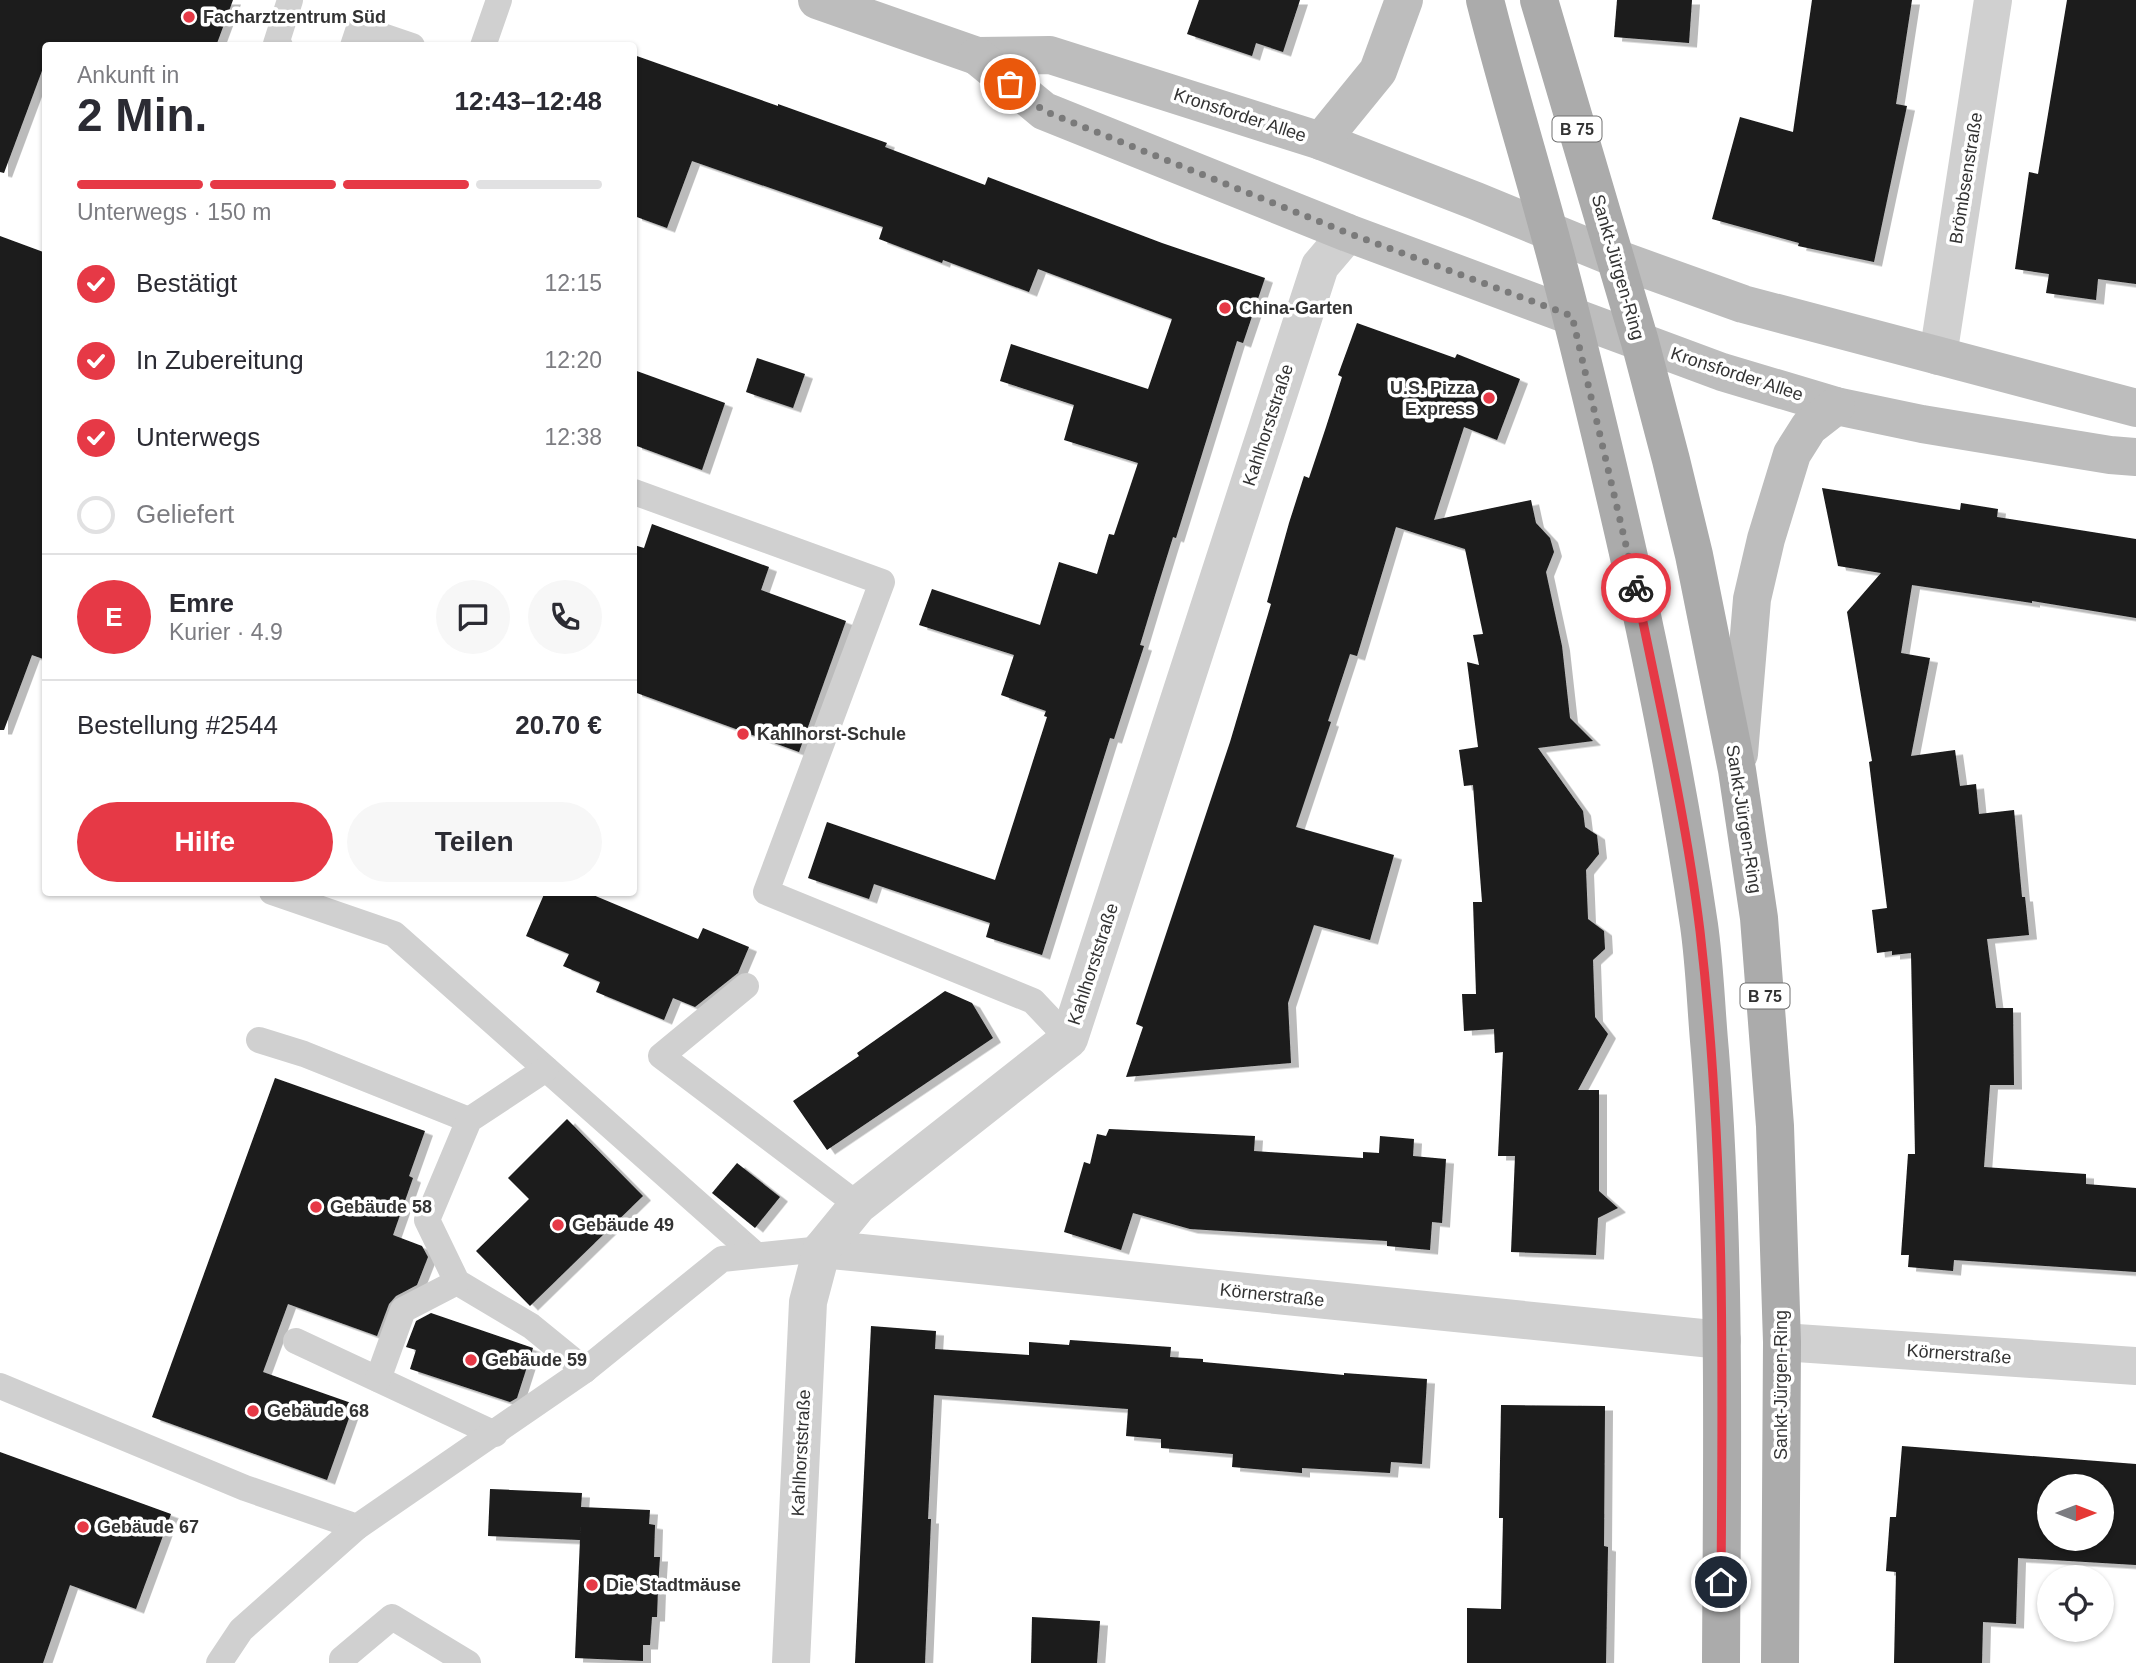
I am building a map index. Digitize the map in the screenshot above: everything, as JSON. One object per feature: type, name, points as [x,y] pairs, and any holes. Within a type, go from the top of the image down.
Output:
[{"type":"main road","name":"Kronsforder Allee","points":[[817,0],[977,56],[1050,55],[1321,141],[1615,258],[1743,304],[2136,408]]},
{"type":"main road","points":[[1321,141],[1378,71],[1404,0]]},
{"type":"main road","points":[[1485,0],[1504,78],[1572,316],[1640,606],[1676,783],[1700,931],[1716,1123],[1722,1340],[1721,1663]]},
{"type":"main road","name":"Sankt-Jürgen-Ring","points":[[1539,0],[1640,342],[1694,555],[1737,770],[1759,918],[1775,1126],[1782,1342],[1780,1663]]},
{"type":"main road","name":"Kronsforder Allee","points":[[977,56],[1044,111],[1348,233],[1722,372],[1836,406],[1922,424],[2136,457]]},
{"type":"main road","points":[[1737,770],[1752,599],[1766,539],[1792,454],[1809,428],[1836,406]]},
{"type":"street","name":"Brömbsenstraße","points":[[1938,356],[1993,0]]},
{"type":"street","name":"Kahlhorststraße","points":[[791,1663],[808,1302],[822,1249],[858,1205],[1069,1039],[1320,266],[1348,233]]},
{"type":"street","name":"Körnerstraße","points":[[822,1249],[1722,1340]]},
{"type":"street","name":"Körnerstraße","points":[[1782,1342],[2136,1366]]},
{"type":"lane","points":[[277,42],[290,0]]},
{"type":"lane","points":[[484,42],[499,0]]},
{"type":"lane","points":[[354,42],[359,29],[400,42]]},
{"type":"lane","points":[[637,493],[881,582],[766,892],[1033,1001],[1069,1039]]},
{"type":"lane","points":[[284,896],[394,933],[756,1255]]},
{"type":"lane","points":[[746,986],[661,1056],[858,1205]]},
{"type":"lane","points":[[259,1040],[304,1054],[469,1120]]},
{"type":"lane","points":[[546,1069],[469,1120],[427,1220],[457,1282],[531,1326],[585,1370]]},
{"type":"lane","points":[[219,1663],[241,1630],[358,1527],[585,1370],[722,1259],[822,1249]]},
{"type":"lane","points":[[378,1379],[403,1310],[457,1282]]},
{"type":"lane","points":[[296,1340],[495,1434]]},
{"type":"lane","points":[[0,1386],[245,1488],[358,1527]]},
{"type":"lane","points":[[342,1663],[342,1659],[392,1617],[468,1663]]},
{"type":"building","points":[[0,0],[233,0],[217,42],[42,42],[42,71],[4,173],[0,172]]},
{"type":"building","points":[[1199,0],[1300,0],[1283,52],[1256,43],[1252,56],[1187,34]]},
{"type":"building","points":[[1617,0],[1692,0],[1689,43],[1614,37]]},
{"type":"building","points":[[1812,0],[1912,0],[1896,104],[1907,106],[1874,262],[1798,246],[1799,243],[1712,219],[1740,117],[1793,132]]},
{"type":"building","points":[[2067,0],[2136,0],[2136,284],[2098,279],[2096,300],[2046,293],[2049,274],[2015,269],[2029,172],[2038,174]]},
{"type":"building","points":[[637,56],[887,143],[885,147],[985,185],[988,177],[1162,243],[1265,278],[1243,343],[1237,341],[1176,538],[1173,537],[1156,592],[1140,645],[1144,646],[1114,739],[1110,738],[1042,955],[986,937],[990,923],[874,884],[869,899],[808,878],[827,822],[995,880],[1047,717],[1044,716],[1046,711],[1001,695],[1014,655],[919,625],[932,589],[1040,625],[1059,562],[1097,574],[1109,534],[1114,535],[1138,463],[1064,440],[1074,405],[1000,381],[1011,344],[1148,389],[1172,319],[1038,269],[1029,292],[879,239],[883,227],[692,161],[667,228],[637,217]]},
{"type":"building","points":[[0,236],[42,252],[42,659],[32,655],[4,730],[0,730]]},
{"type":"building","points":[[1357,323],[1455,358],[1457,354],[1520,379],[1497,440],[1464,427],[1434,520],[1531,500],[1536,523],[1550,538],[1554,552],[1546,572],[1562,646],[1570,718],[1593,741],[1538,748],[1583,811],[1585,827],[1597,835],[1599,854],[1586,870],[1588,919],[1604,931],[1605,949],[1593,960],[1595,1017],[1608,1034],[1578,1090],[1599,1090],[1599,1191],[1618,1208],[1598,1218],[1596,1255],[1511,1252],[1515,1156],[1498,1156],[1503,1052],[1495,1053],[1494,1029],[1464,1031],[1462,994],[1476,994],[1473,902],[1482,902],[1473,785],[1464,786],[1459,750],[1478,747],[1467,662],[1479,665],[1473,635],[1483,634],[1465,549],[1396,527],[1357,656],[1350,654],[1328,721],[1331,722],[1296,827],[1394,855],[1370,940],[1314,925],[1288,1003],[1291,1063],[1126,1077],[1143,1027],[1136,1024],[1230,742],[1271,604],[1267,602],[1289,523],[1304,476],[1309,478],[1342,377],[1338,375]]},
{"type":"building","points":[[757,358],[805,374],[793,408],[746,392]]},
{"type":"building","points":[[637,371],[725,403],[702,470],[637,446]]},
{"type":"building","points":[[1822,488],[1960,510],[1961,503],[1998,509],[1997,517],[2136,539],[2136,618],[1912,585],[1901,653],[1930,658],[1911,756],[1955,750],[1960,786],[1976,784],[1979,814],[2014,810],[2022,897],[2025,897],[2029,935],[1987,939],[1996,1008],[2013,1008],[2014,1085],[1990,1085],[1984,1167],[2086,1174],[2086,1184],[2136,1188],[2136,1272],[1954,1260],[1953,1271],[1908,1267],[1909,1255],[1901,1255],[1908,1154],[1915,1154],[1911,953],[1877,953],[1872,910],[1887,908],[1869,762],[1872,761],[1847,612],[1881,573],[1838,566]]},
{"type":"building","points":[[652,524],[769,567],[761,590],[846,621],[799,752],[637,693],[637,546],[644,548]]},
{"type":"building","points":[[543,896],[596,896],[698,939],[703,928],[749,947],[738,973],[695,1007],[673,998],[664,1020],[596,992],[600,982],[563,966],[569,954],[526,936]]},
{"type":"building","points":[[945,991],[972,1003],[993,1038],[827,1150],[793,1101],[859,1056],[857,1053]]},
{"type":"building","name":"Gebäude 58","points":[[275,1078],[425,1131],[409,1176],[413,1178],[393,1235],[422,1246],[428,1257],[417,1285],[396,1296],[389,1304],[377,1336],[288,1304],[263,1372],[354,1404],[327,1480],[152,1417]]},
{"type":"building","name":"Gebäude 49","points":[[567,1119],[643,1196],[530,1306],[476,1251],[529,1199],[508,1178]]},
{"type":"building","points":[[1109,1129],[1255,1136],[1254,1151],[1363,1158],[1363,1152],[1379,1153],[1380,1136],[1414,1139],[1413,1156],[1446,1159],[1442,1223],[1432,1222],[1430,1250],[1387,1246],[1387,1241],[1190,1229],[1133,1213],[1121,1250],[1064,1232],[1084,1162],[1090,1164],[1097,1134],[1106,1136]]},
{"type":"building","points":[[737,1163],[780,1197],[755,1228],[712,1193]]},
{"type":"building","name":"Gebäude 59","points":[[431,1313],[533,1348],[517,1398],[510,1402],[410,1369],[416,1350],[406,1347],[416,1321]]},
{"type":"building","points":[[871,1326],[936,1331],[935,1349],[1029,1355],[1029,1342],[1069,1345],[1070,1340],[1171,1347],[1170,1357],[1203,1359],[1203,1362],[1344,1375],[1427,1379],[1422,1464],[1391,1462],[1390,1473],[1302,1468],[1302,1473],[1232,1467],[1233,1454],[1161,1448],[1161,1439],[1126,1436],[1128,1409],[934,1395],[925,1663],[855,1663]]},
{"type":"building","points":[[1501,1405],[1605,1406],[1604,1546],[1608,1547],[1606,1663],[1467,1663],[1467,1608],[1501,1609]]},
{"type":"building","points":[[1902,1446],[2136,1464],[2136,1565],[2018,1558],[2016,1624],[1983,1622],[1982,1663],[1894,1663],[1896,1572],[1886,1571],[1890,1517],[1896,1517]]},
{"type":"building","name":"Gebäude 67","points":[[0,1452],[171,1514],[136,1609],[70,1585],[43,1663],[0,1663]]},
{"type":"building","points":[[490,1489],[582,1493],[581,1507],[650,1510],[649,1524],[655,1525],[654,1557],[660,1557],[657,1617],[652,1617],[650,1645],[643,1645],[643,1661],[575,1658],[580,1540],[488,1536]]},
{"type":"building","points":[[1032,1617],[1100,1621],[1097,1663],[1031,1663]]},
{"type":"way so far","points":[[1010,84],[1044,111],[1348,233],[1572,316],[1636,588]]},
{"type":"place","name":"Facharztzentrum Süd","points":[[189,17]]},
{"type":"place","name":"China-Garten","points":[[1225,308]]},
{"type":"place","name":"U.S. Pizza Express","points":[[1489,398]]},
{"type":"place","name":"Kahlhorst-Schule","points":[[743,734]]},
{"type":"place","name":"Gebäude 58","points":[[316,1207]]},
{"type":"place","name":"Gebäude 49","points":[[558,1225]]},
{"type":"place","name":"Gebäude 59","points":[[471,1360]]},
{"type":"place","name":"Gebäude 68","points":[[253,1411]]},
{"type":"place","name":"Gebäude 67","points":[[83,1527]]},
{"type":"place","name":"Die Stadtmäuse","points":[[592,1585]]},
{"type":"route","points":[[1636,588],[1676,783],[1700,931],[1716,1123],[1722,1340],[1721,1582]]}]
